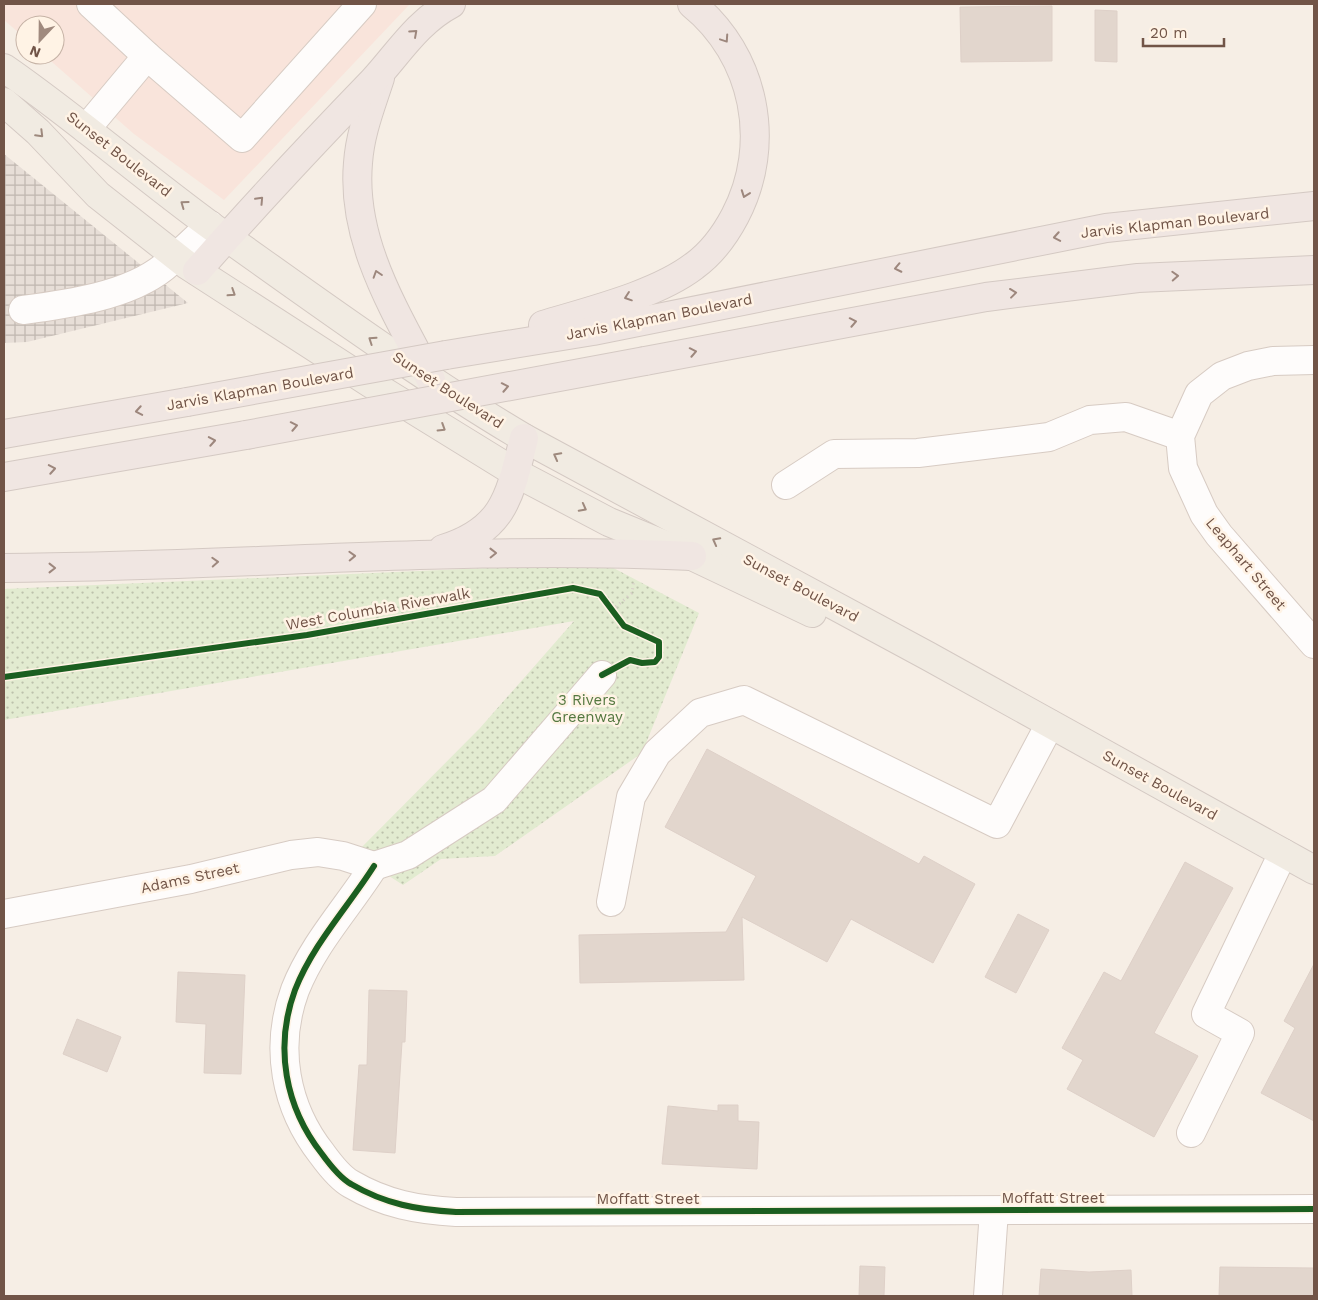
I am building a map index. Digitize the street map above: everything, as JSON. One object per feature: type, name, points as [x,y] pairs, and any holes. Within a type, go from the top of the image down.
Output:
[{"type":"highway","points":[[186,263],[384,69],[407,38],[451,4]]},
{"type":"highway","points":[[582,324],[674,280],[695,266],[714,248],[740,205],[749,182],[754,157],[755,131],[753,106],[746,81],[736,58],[718,29],[692,4]]},
{"type":"highway","points":[[384,69],[364,126],[358,162],[357,198],[366,238],[380,282],[431,380]]},
{"type":"highway","name":"Jarvis Klapman Boulevard","points":[[4,434],[446,356],[582,324],[1106,228],[1314,206]]},
{"type":"highway","points":[[4,477],[246,435],[986,297],[1138,278],[1314,270]]},
{"type":"highway","points":[[427,554],[465,542],[484,530],[503,508],[516,473],[524,438]]},
{"type":"highway","points":[[4,568],[100,568],[427,554],[611,552],[692,556]]},
{"type":"main road","name":"Sunset Boulevard","points":[[4,68],[334,314],[431,380],[524,438],[928,656],[1314,870]]},
{"type":"main road","name":"Sunset Boulevard","points":[[4,102],[38,132],[98,194],[186,263],[370,383],[516,473],[609,522],[692,556],[847,630],[928,656]]},
{"type":"street","points":[[91,4],[242,138],[362,4]]},
{"type":"street","points":[[86,129],[148,56]]},
{"type":"street","points":[[23,310],[69,304],[131,286],[163,268],[186,263]]},
{"type":"street","name":"Leaphart Street","points":[[1314,360],[1273,361],[1248,366],[1222,376],[1199,394],[1180,436],[1183,468],[1204,514],[1219,535],[1314,644]]},
{"type":"street","points":[[786,485],[834,454],[918,453],[1049,437],[1090,420],[1126,417],[1180,436]]},
{"type":"street","points":[[374,866],[408,855],[494,800],[602,675]]},
{"type":"street","points":[[611,902],[631,797],[657,753],[700,713],[744,700],[997,824],[1050,724]]},
{"type":"street","name":"Adams Street","points":[[4,914],[191,879],[300,854],[318,852],[343,856],[374,866]]},
{"type":"street","points":[[1191,1132],[1240,1033],[1206,1014],[1283,853]]},
{"type":"street","name":"Moffatt Street","points":[[374,866],[350,904],[318,945],[306,967],[287,1017],[283,1042],[284,1068],[290,1093],[314,1144],[349,1183],[395,1204],[420,1210],[456,1212],[1314,1209]]},
{"type":"street","points":[[988,1296],[994,1211]]},
{"type":"path","points":[[618,618],[610,608],[632,593],[634,576]]},
{"type":"shaded area","points":[[4,4],[410,4],[224,200],[134,134],[55,65],[65,65],[65,15],[15,15],[15,29],[4,20]]},
{"type":"shaded area","points":[[4,154],[188,303],[27,342],[4,343]]},
{"type":"green space","name":"3 Rivers Greenway","points":[[604,563],[699,613],[642,753],[495,856],[441,859],[403,885],[355,854],[480,728],[574,621],[4,720],[4,589]]},
{"type":"building","points":[[1052,6],[1052,61],[961,62],[960,7]]},
{"type":"building","points":[[1095,10],[1117,11],[1117,62],[1095,61]]},
{"type":"building","points":[[707,749],[919,864],[924,856],[975,884],[933,963],[851,919],[827,962],[742,917],[744,980],[580,983],[579,935],[726,932],[756,876],[665,827]]},
{"type":"building","points":[[1185,862],[1233,888],[1154,1033],[1198,1056],[1154,1137],[1067,1089],[1083,1060],[1062,1048],[1104,972],[1121,981]]},
{"type":"building","points":[[1018,914],[1049,930],[1016,993],[985,977]]},
{"type":"building","points":[[1314,964],[1314,1121],[1261,1093],[1295,1028],[1284,1021]]},
{"type":"building","points":[[178,972],[245,975],[241,1074],[204,1073],[206,1024],[176,1022]]},
{"type":"building","points":[[369,990],[407,991],[405,1042],[402,1042],[395,1153],[353,1150],[359,1065],[367,1065]]},
{"type":"building","points":[[77,1019],[121,1037],[107,1072],[63,1054]]},
{"type":"building","points":[[718,1105],[738,1105],[738,1121],[759,1122],[757,1169],[662,1164],[668,1106],[718,1111]]},
{"type":"building","points":[[860,1266],[885,1267],[884,1296],[859,1296]]},
{"type":"building","points":[[1220,1267],[1314,1268],[1314,1296],[1219,1296]]},
{"type":"building","points":[[1041,1269],[1089,1272],[1131,1270],[1132,1296],[1039,1296]]},
{"type":"cycle path","name":"West Columbia Riverwalk","points":[[4,677],[307,635],[573,588],[600,594],[624,626],[659,642],[659,657],[655,662],[642,663],[630,660],[602,675]]},
{"type":"cycle path","points":[[374,866],[321,941],[302,973],[289,1011],[285,1033],[285,1055],[287,1076],[292,1096],[299,1117],[309,1136],[335,1171],[351,1184],[376,1197],[415,1208],[456,1212],[1314,1209]]}]
